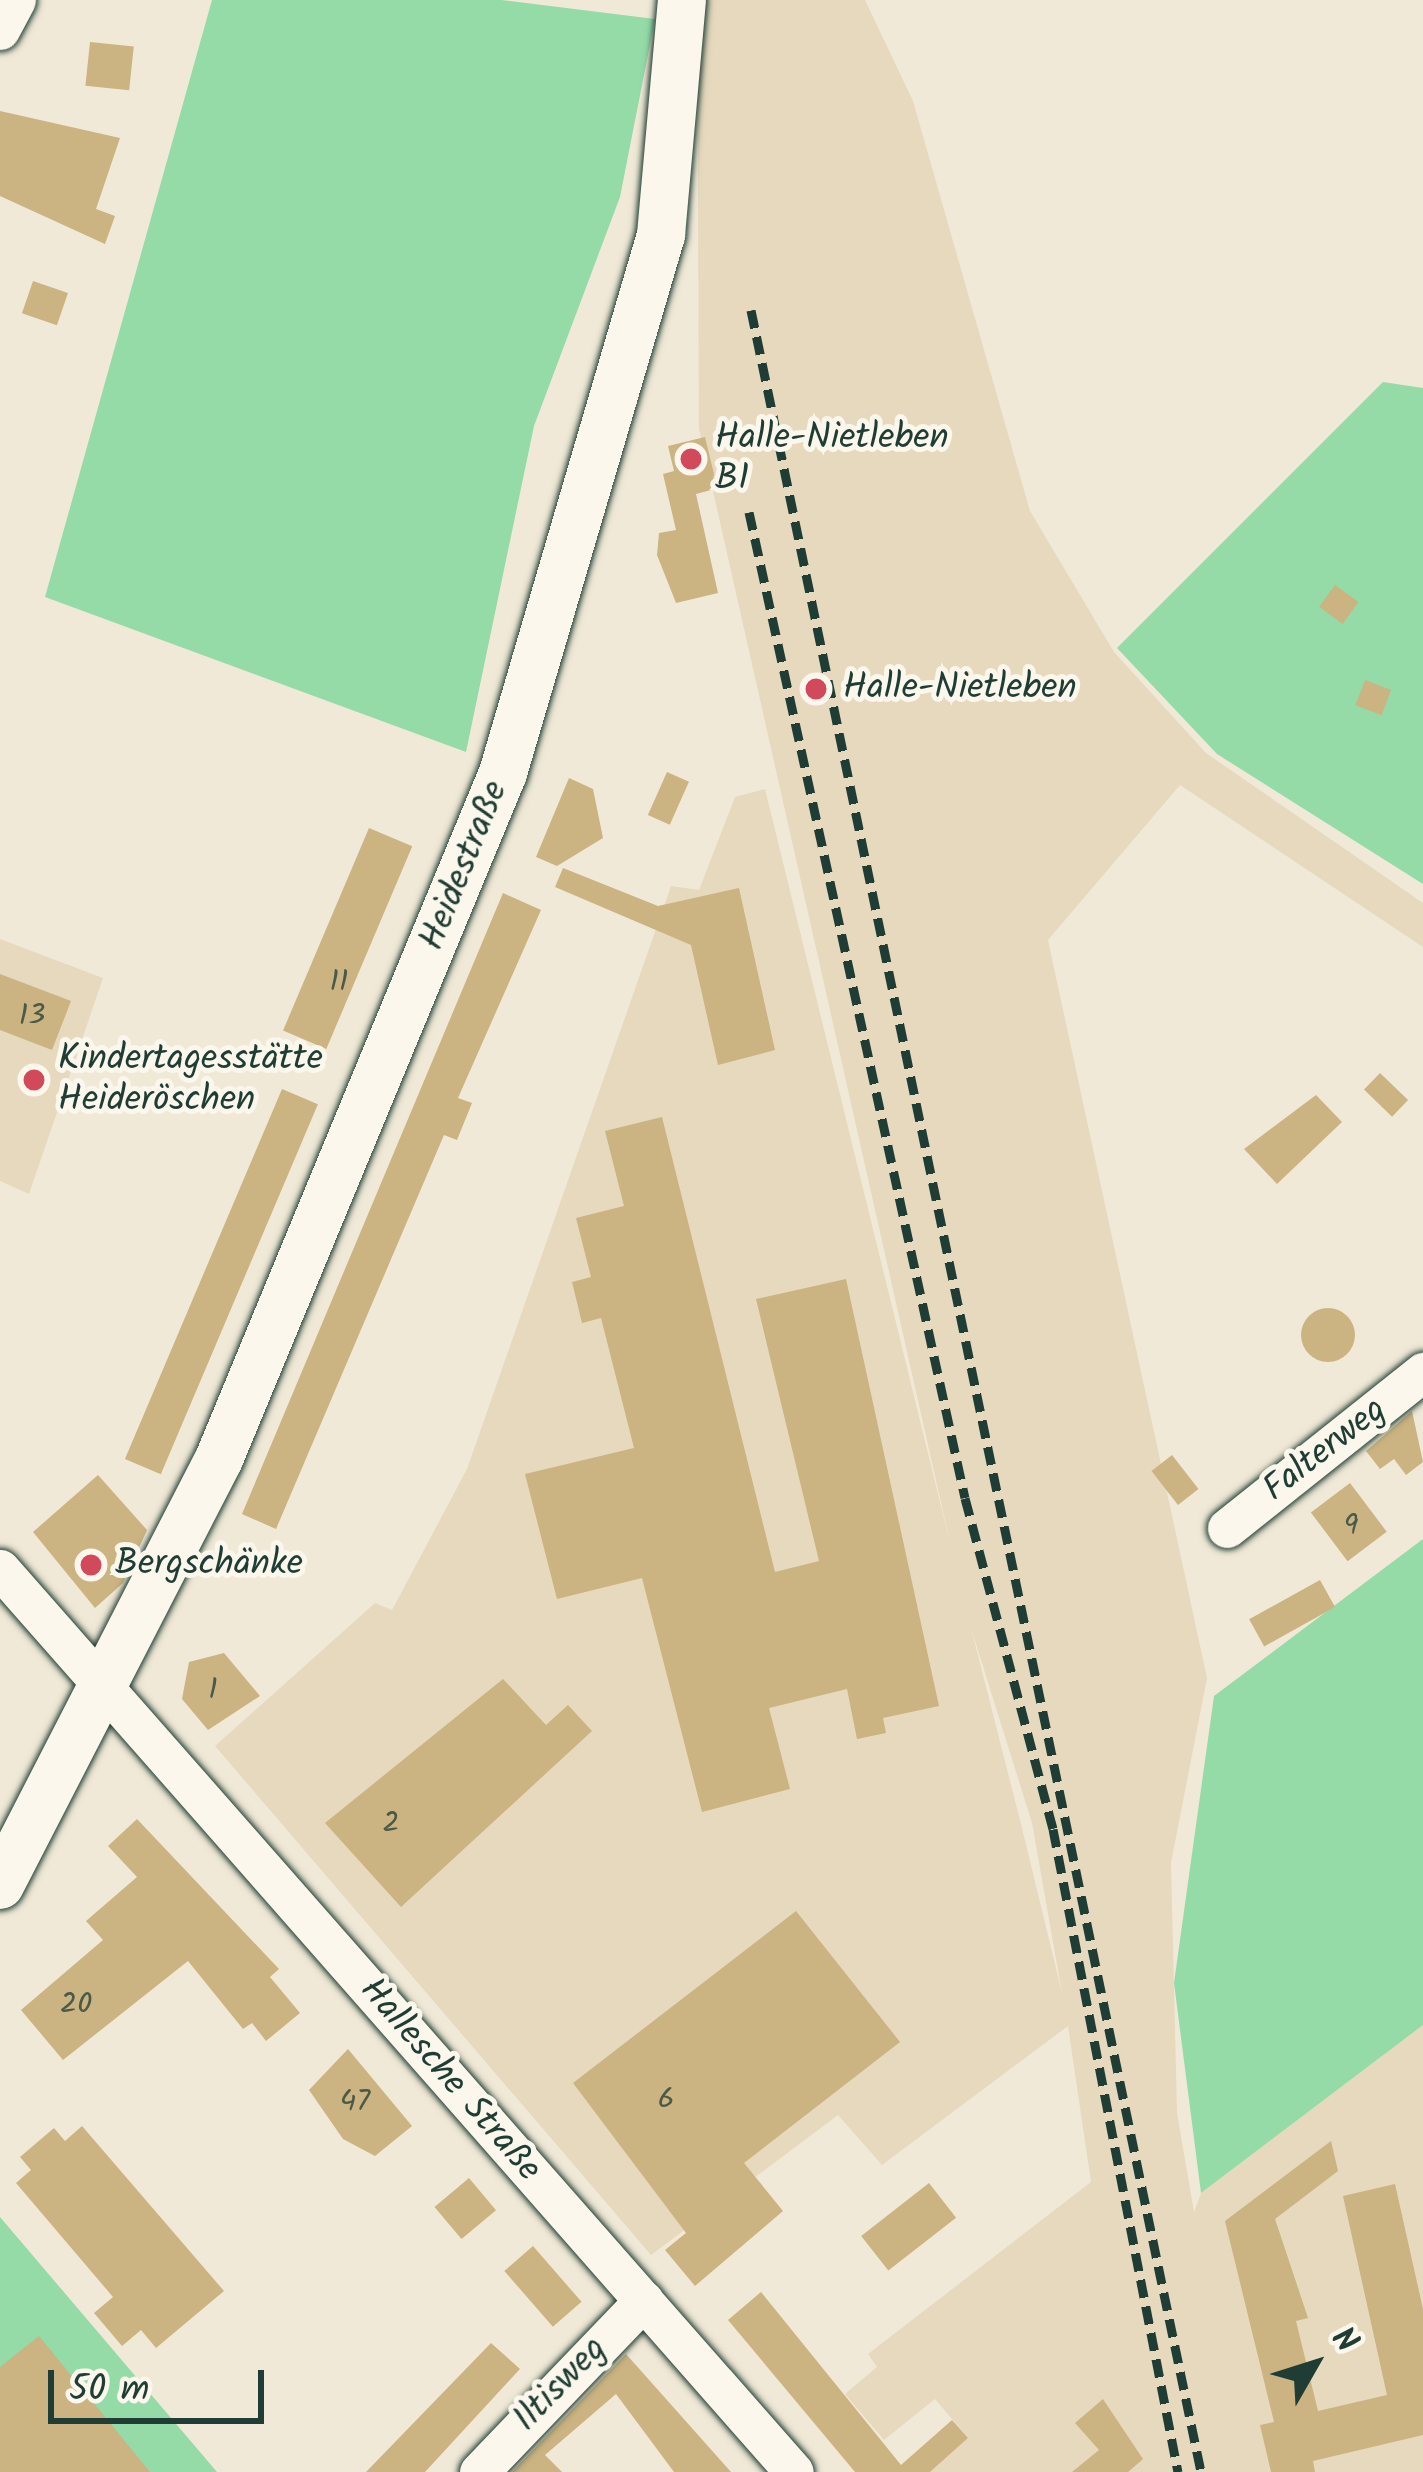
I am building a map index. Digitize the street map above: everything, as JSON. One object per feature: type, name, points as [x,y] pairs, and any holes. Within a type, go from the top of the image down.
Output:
[{"type":"main road","name":"Heidestraße","points":[[0,1885],[219,1460],[503,773],[661,235],[682,0]]},
{"type":"street","points":[[0,30],[16,0]]},
{"type":"street","name":"Falterweg","points":[[1227,1528],[1423,1372]]},
{"type":"street","name":"Hallesche Straße","points":[[0,1569],[794,2472]]},
{"type":"street","name":"Iltisweg","points":[[479,2472],[644,2300]]},
{"type":"shaded area","points":[[697,0],[865,0],[913,101],[1030,511],[1114,652],[1206,753],[1423,903],[1423,947],[1180,785],[1048,940],[1207,1678],[1171,1863],[1177,2113],[1194,2212],[1201,2193],[1423,2025],[1423,2472],[930,2472],[968,2438],[935,2399],[884,2440],[845,2394],[877,2367],[868,2354],[1091,2182],[1068,2026],[882,2165],[838,2115],[651,2255],[215,1746],[375,1603],[392,1610],[467,1469],[671,886],[699,890],[735,797],[765,789],[951,1547],[699,429]],"holes":[[[971,1628],[1032,1823],[1062,1993]]]},
{"type":"shaded area","name":"Kindertagesstätte Heideröschen","points":[[0,939],[103,978],[29,1194],[0,1181]]},
{"type":"green space","points":[[212,0],[501,0],[655,19],[620,197],[534,426],[466,752],[45,597]]},
{"type":"green space","points":[[1383,382],[1423,388],[1423,884],[1217,754],[1117,648]]},
{"type":"green space","points":[[1423,1539],[1423,2025],[1201,2193],[1174,1983],[1214,1696]]},
{"type":"green space","points":[[0,2217],[217,2472],[0,2472]]},
{"type":"building","points":[[90,42],[134,47],[129,90],[85,86]]},
{"type":"building","points":[[0,111],[120,138],[96,209],[115,216],[105,244],[0,196]]},
{"type":"building","points":[[33,281],[68,293],[57,325],[22,313]]},
{"type":"building","points":[[705,437],[714,474],[711,490],[696,494],[718,593],[676,603],[657,555],[659,533],[676,530],[663,474],[674,471],[668,446]]},
{"type":"building","points":[[1335,585],[1358,602],[1343,624],[1319,607]]},
{"type":"building","points":[[1365,680],[1391,690],[1381,715],[1355,705]]},
{"type":"building","points":[[667,772],[689,782],[670,825],[648,815]]},
{"type":"building","points":[[569,778],[593,789],[603,838],[557,866],[536,857]]},
{"type":"building","points":[[369,828],[412,846],[326,1049],[283,1031]]},
{"type":"building","points":[[563,868],[658,906],[739,888],[775,1050],[718,1065],[691,945],[555,887]]},
{"type":"building","points":[[503,893],[541,910],[458,1098],[472,1103],[457,1140],[444,1135],[276,1529],[242,1514]]},
{"type":"building","points":[[0,974],[71,1001],[52,1050],[0,1030]]},
{"type":"building","points":[[1380,1073],[1408,1100],[1392,1117],[1364,1090]]},
{"type":"building","points":[[282,1089],[318,1104],[161,1474],[125,1459]]},
{"type":"building","points":[[1316,1095],[1342,1122],[1277,1184],[1244,1149]]},
{"type":"building","points":[[662,1117],[775,1572],[819,1561],[756,1299],[846,1279],[939,1706],[883,1718],[886,1733],[857,1739],[847,1689],[769,1708],[790,1789],[702,1812],[642,1578],[557,1599],[525,1474],[634,1448],[601,1318],[582,1323],[572,1282],[591,1277],[576,1218],[624,1206],[605,1131]]},
{"type":"building","points":[[1328,1308],[1347,1316],[1355,1335],[1347,1354],[1328,1362],[1309,1354],[1301,1335],[1309,1316]]},
{"type":"building","points":[[1412,1411],[1423,1462],[1406,1475],[1394,1459],[1380,1469],[1366,1451]]},
{"type":"building","points":[[1172,1455],[1198,1489],[1178,1505],[1152,1471]]},
{"type":"building","points":[[98,1475],[147,1530],[123,1583],[95,1608],[33,1532]]},
{"type":"building","points":[[1350,1483],[1387,1532],[1348,1561],[1311,1512]]},
{"type":"building","points":[[1320,1580],[1335,1607],[1264,1646],[1249,1619]]},
{"type":"building","points":[[224,1653],[260,1696],[208,1730],[182,1699],[189,1662]]},
{"type":"building","points":[[503,1679],[546,1725],[568,1705],[592,1731],[401,1907],[325,1823]]},
{"type":"building","points":[[137,1819],[279,1969],[270,1977],[300,2013],[266,2041],[252,2023],[243,2029],[188,1961],[63,2060],[21,2010],[103,1940],[86,1921],[137,1877],[108,1846]]},
{"type":"building","points":[[796,1911],[900,2042],[744,2163],[783,2211],[695,2286],[665,2250],[686,2233],[573,2083]]},
{"type":"building","points":[[348,2049],[412,2126],[375,2156],[343,2139],[309,2090]]},
{"type":"building","points":[[82,2126],[224,2291],[156,2348],[141,2330],[122,2346],[94,2313],[113,2297],[16,2183],[31,2170],[20,2157],[54,2128],[65,2141]]},
{"type":"building","points":[[1331,2141],[1338,2171],[1275,2219],[1308,2318],[1296,2321],[1318,2411],[1387,2395],[1343,2196],[1395,2184],[1423,2309],[1423,2435],[1313,2461],[1315,2472],[1271,2472],[1260,2425],[1274,2422],[1225,2221]]},
{"type":"building","points":[[469,2178],[496,2210],[462,2239],[435,2207]]},
{"type":"building","points":[[929,2183],[956,2218],[888,2271],[861,2236]]},
{"type":"building","points":[[533,2246],[582,2302],[553,2327],[504,2271]]},
{"type":"building","points":[[761,2292],[901,2465],[952,2420],[968,2438],[930,2472],[855,2472],[728,2320]]},
{"type":"building","points":[[39,2336],[150,2472],[0,2472],[0,2367]]},
{"type":"building","points":[[491,2343],[520,2369],[425,2472],[366,2472]]},
{"type":"building","points":[[626,2354],[731,2472],[674,2472],[616,2394],[545,2455],[562,2472],[512,2472]]},
{"type":"building","points":[[1103,2399],[1143,2459],[1128,2472],[1072,2472],[1099,2450],[1075,2423]]},
{"type":"railway","points":[[751,310],[1201,2472]]},
{"type":"railway","points":[[749,512],[965,1498],[1053,1829],[1178,2472]]},
{"type":"place","name":"Halle-Nietleben B1","points":[[691,459]]},
{"type":"place","name":"Halle-Nietleben","points":[[816,689]]},
{"type":"place","name":"Kindertagesstätte Heideröschen","points":[[34,1080]]},
{"type":"place","name":"Bergschänke","points":[[91,1565]]}]
